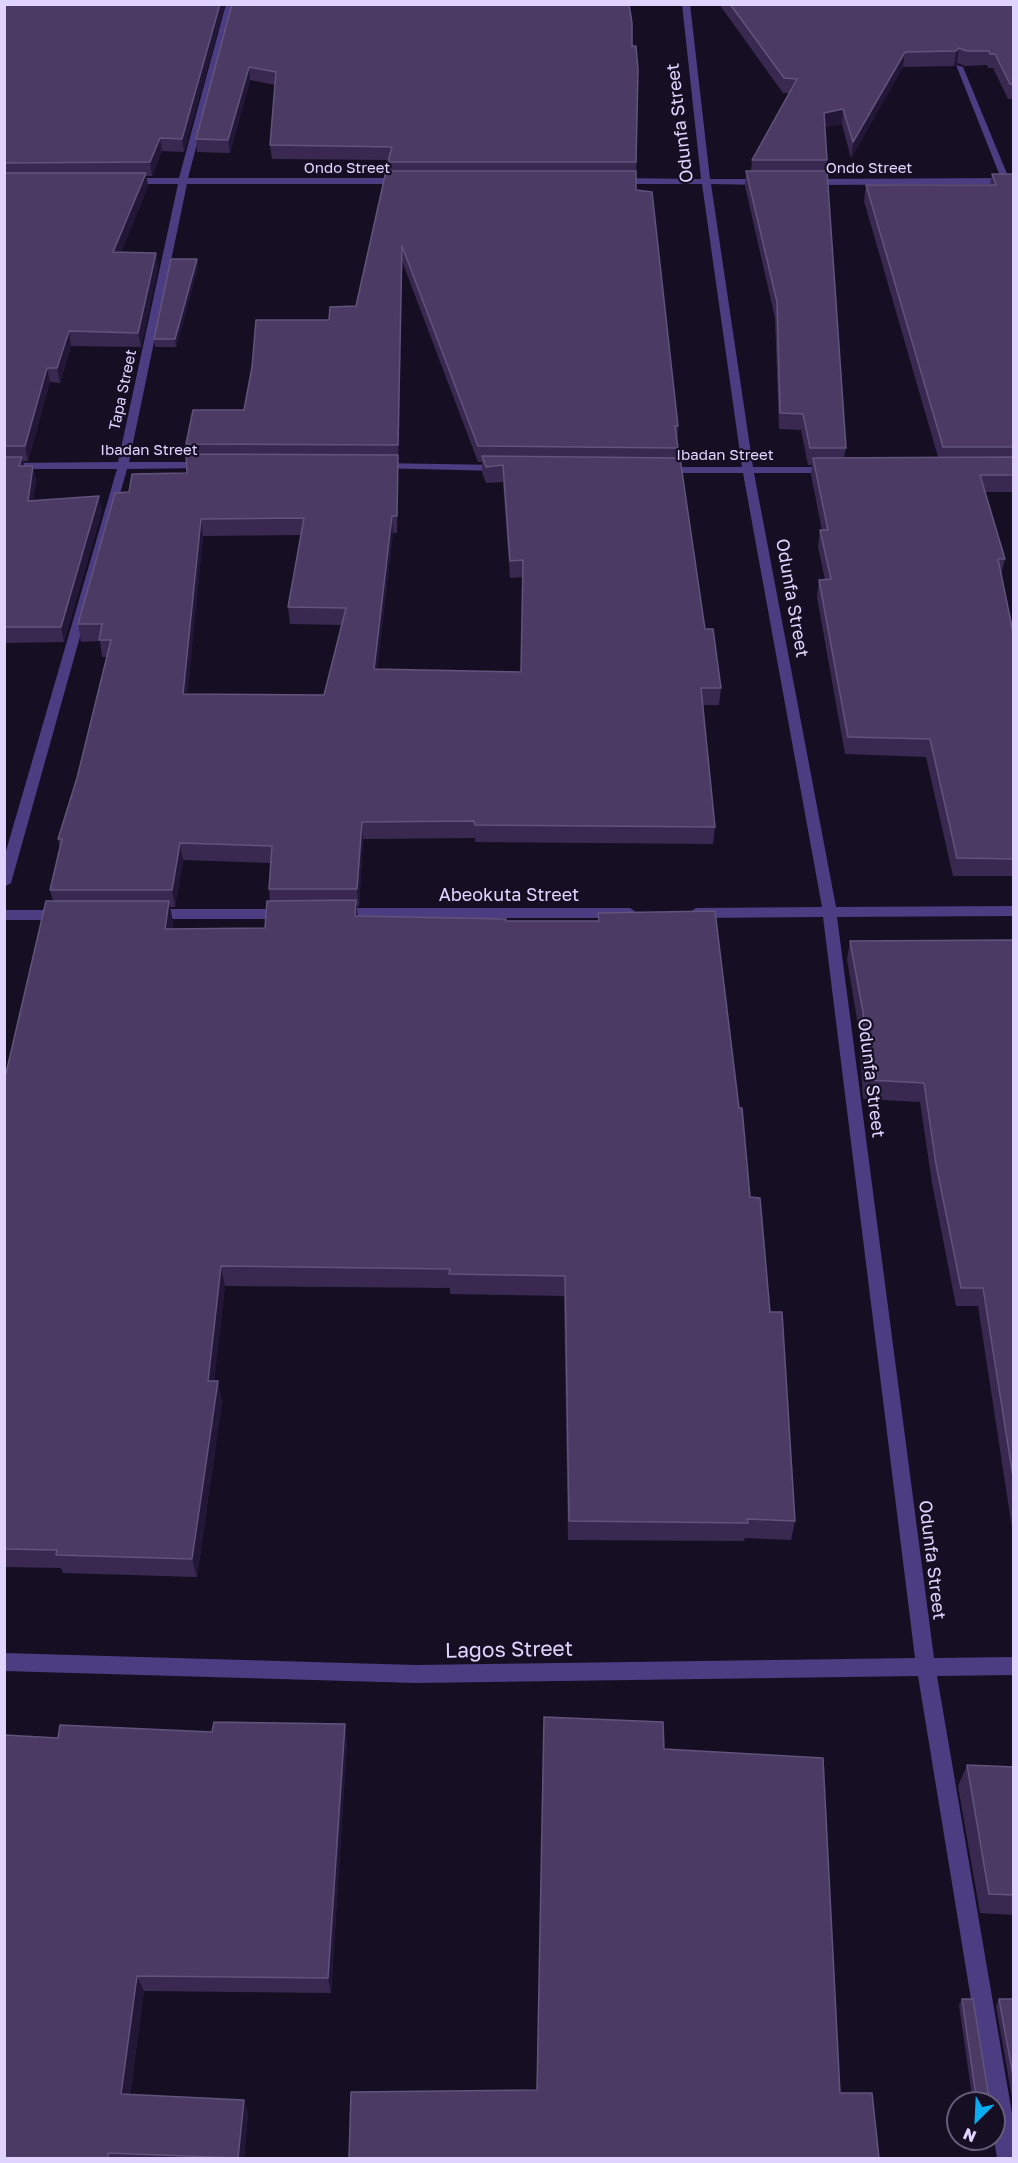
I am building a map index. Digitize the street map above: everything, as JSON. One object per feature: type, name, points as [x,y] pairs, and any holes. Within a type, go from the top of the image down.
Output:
[{"type":"street","name":"Tapa Street","points":[[4,883],[123,465],[183,181],[230,4]]},
{"type":"street","name":"Odunfa Street","points":[[686,4],[706,181],[748,470],[830,914],[926,1667],[1008,2158]]},
{"type":"street","points":[[959,67],[1010,181]]},
{"type":"street","name":"Ondo Street","points":[[111,181],[418,181]]},
{"type":"street","points":[[607,181],[778,182]]},
{"type":"street","name":"Ondo Street","points":[[802,182],[1010,181]]},
{"type":"street","name":"Ibadan Street","points":[[4,466],[216,465]]},
{"type":"street","points":[[370,466],[512,468]]},
{"type":"street","name":"Ibadan Street","points":[[654,470],[844,470]]},
{"type":"street","points":[[681,913],[830,914],[1014,911]]},
{"type":"street","name":"Abeokuta Street","points":[[330,914],[646,913]]},
{"type":"street","points":[[143,914],[295,914]]},
{"type":"street","points":[[4,915],[74,915]]},
{"type":"street","name":"Lagos Street","points":[[4,1662],[416,1674],[1014,1666]]},
{"type":"building","points":[[4,4],[220,4],[182,139],[160,138],[150,162],[4,163]]},
{"type":"building","points":[[232,4],[629,4],[632,46],[636,46],[638,69],[636,162],[388,162],[392,147],[270,145],[276,72],[249,67],[228,140],[196,139]]},
{"type":"building","points":[[730,4],[1014,4],[1014,84],[1010,84],[995,54],[990,54],[989,51],[967,51],[959,48],[956,51],[905,52],[853,142],[843,109],[824,113],[827,160],[752,160],[797,79],[784,78]]},
{"type":"building","points":[[386,171],[636,171],[636,190],[652,192],[678,426],[675,426],[678,448],[478,446],[402,246],[398,445],[186,444],[193,410],[244,410],[252,367],[256,320],[329,320],[330,307],[356,306]]},
{"type":"building","points":[[746,171],[827,171],[846,448],[810,448],[803,414],[780,413],[777,302]]},
{"type":"building","points":[[4,173],[146,173],[113,252],[156,253],[138,333],[69,331],[57,368],[47,368],[25,446],[4,446]]},
{"type":"building","points":[[992,174],[1014,174],[1014,447],[943,447],[866,185],[996,185]]},
{"type":"building","points":[[171,259],[197,259],[175,339],[154,339]]},
{"type":"building","points":[[186,454],[398,455],[397,516],[392,516],[374,669],[521,672],[523,560],[510,561],[503,465],[486,467],[482,456],[680,458],[705,629],[713,629],[721,688],[701,688],[715,827],[475,825],[474,821],[362,822],[357,889],[269,889],[272,846],[180,843],[172,890],[50,890],[62,839],[58,839],[77,778],[111,640],[99,640],[102,624],[78,624],[115,493],[129,492],[132,474],[187,473]],"holes":[[[304,518],[288,607],[346,608],[324,695],[183,694],[201,519]]]},
{"type":"building","points":[[4,457],[22,457],[19,466],[33,466],[28,501],[99,496],[61,627],[4,627]]},
{"type":"building","points":[[1014,457],[1014,475],[980,475],[1005,559],[998,559],[1014,637],[1014,859],[957,858],[930,739],[848,737],[819,580],[831,579],[820,530],[828,530],[813,458]]},
{"type":"building","points":[[356,900],[355,916],[506,919],[506,921],[599,921],[598,913],[715,911],[739,1108],[742,1108],[750,1197],[760,1198],[770,1312],[782,1312],[795,1521],[747,1519],[748,1523],[569,1521],[565,1276],[449,1274],[450,1269],[221,1266],[208,1381],[218,1381],[192,1559],[56,1555],[57,1550],[4,1549],[4,1082],[46,901],[169,901],[165,929],[265,928],[267,901]]},
{"type":"building","points":[[1014,940],[1014,1483],[983,1288],[961,1288],[936,1164],[924,1083],[867,1080],[863,1012],[850,941]]},
{"type":"building","points":[[544,1717],[663,1722],[664,1749],[823,1758],[840,2093],[872,2093],[879,2158],[349,2158],[351,2092],[537,2090]]},
{"type":"building","points":[[214,1722],[345,1724],[328,1978],[137,1976],[121,2094],[244,2100],[238,2158],[108,2153],[108,2158],[4,2158],[4,1735],[58,1738],[60,1725],[212,1732]]},
{"type":"building","points":[[967,1765],[1014,1767],[1014,1895],[989,1894]]},
{"type":"building","points":[[962,1999],[973,1999],[988,2091],[975,2091]]},
{"type":"building","points":[[999,1999],[1014,1999],[1014,2081]]}]
